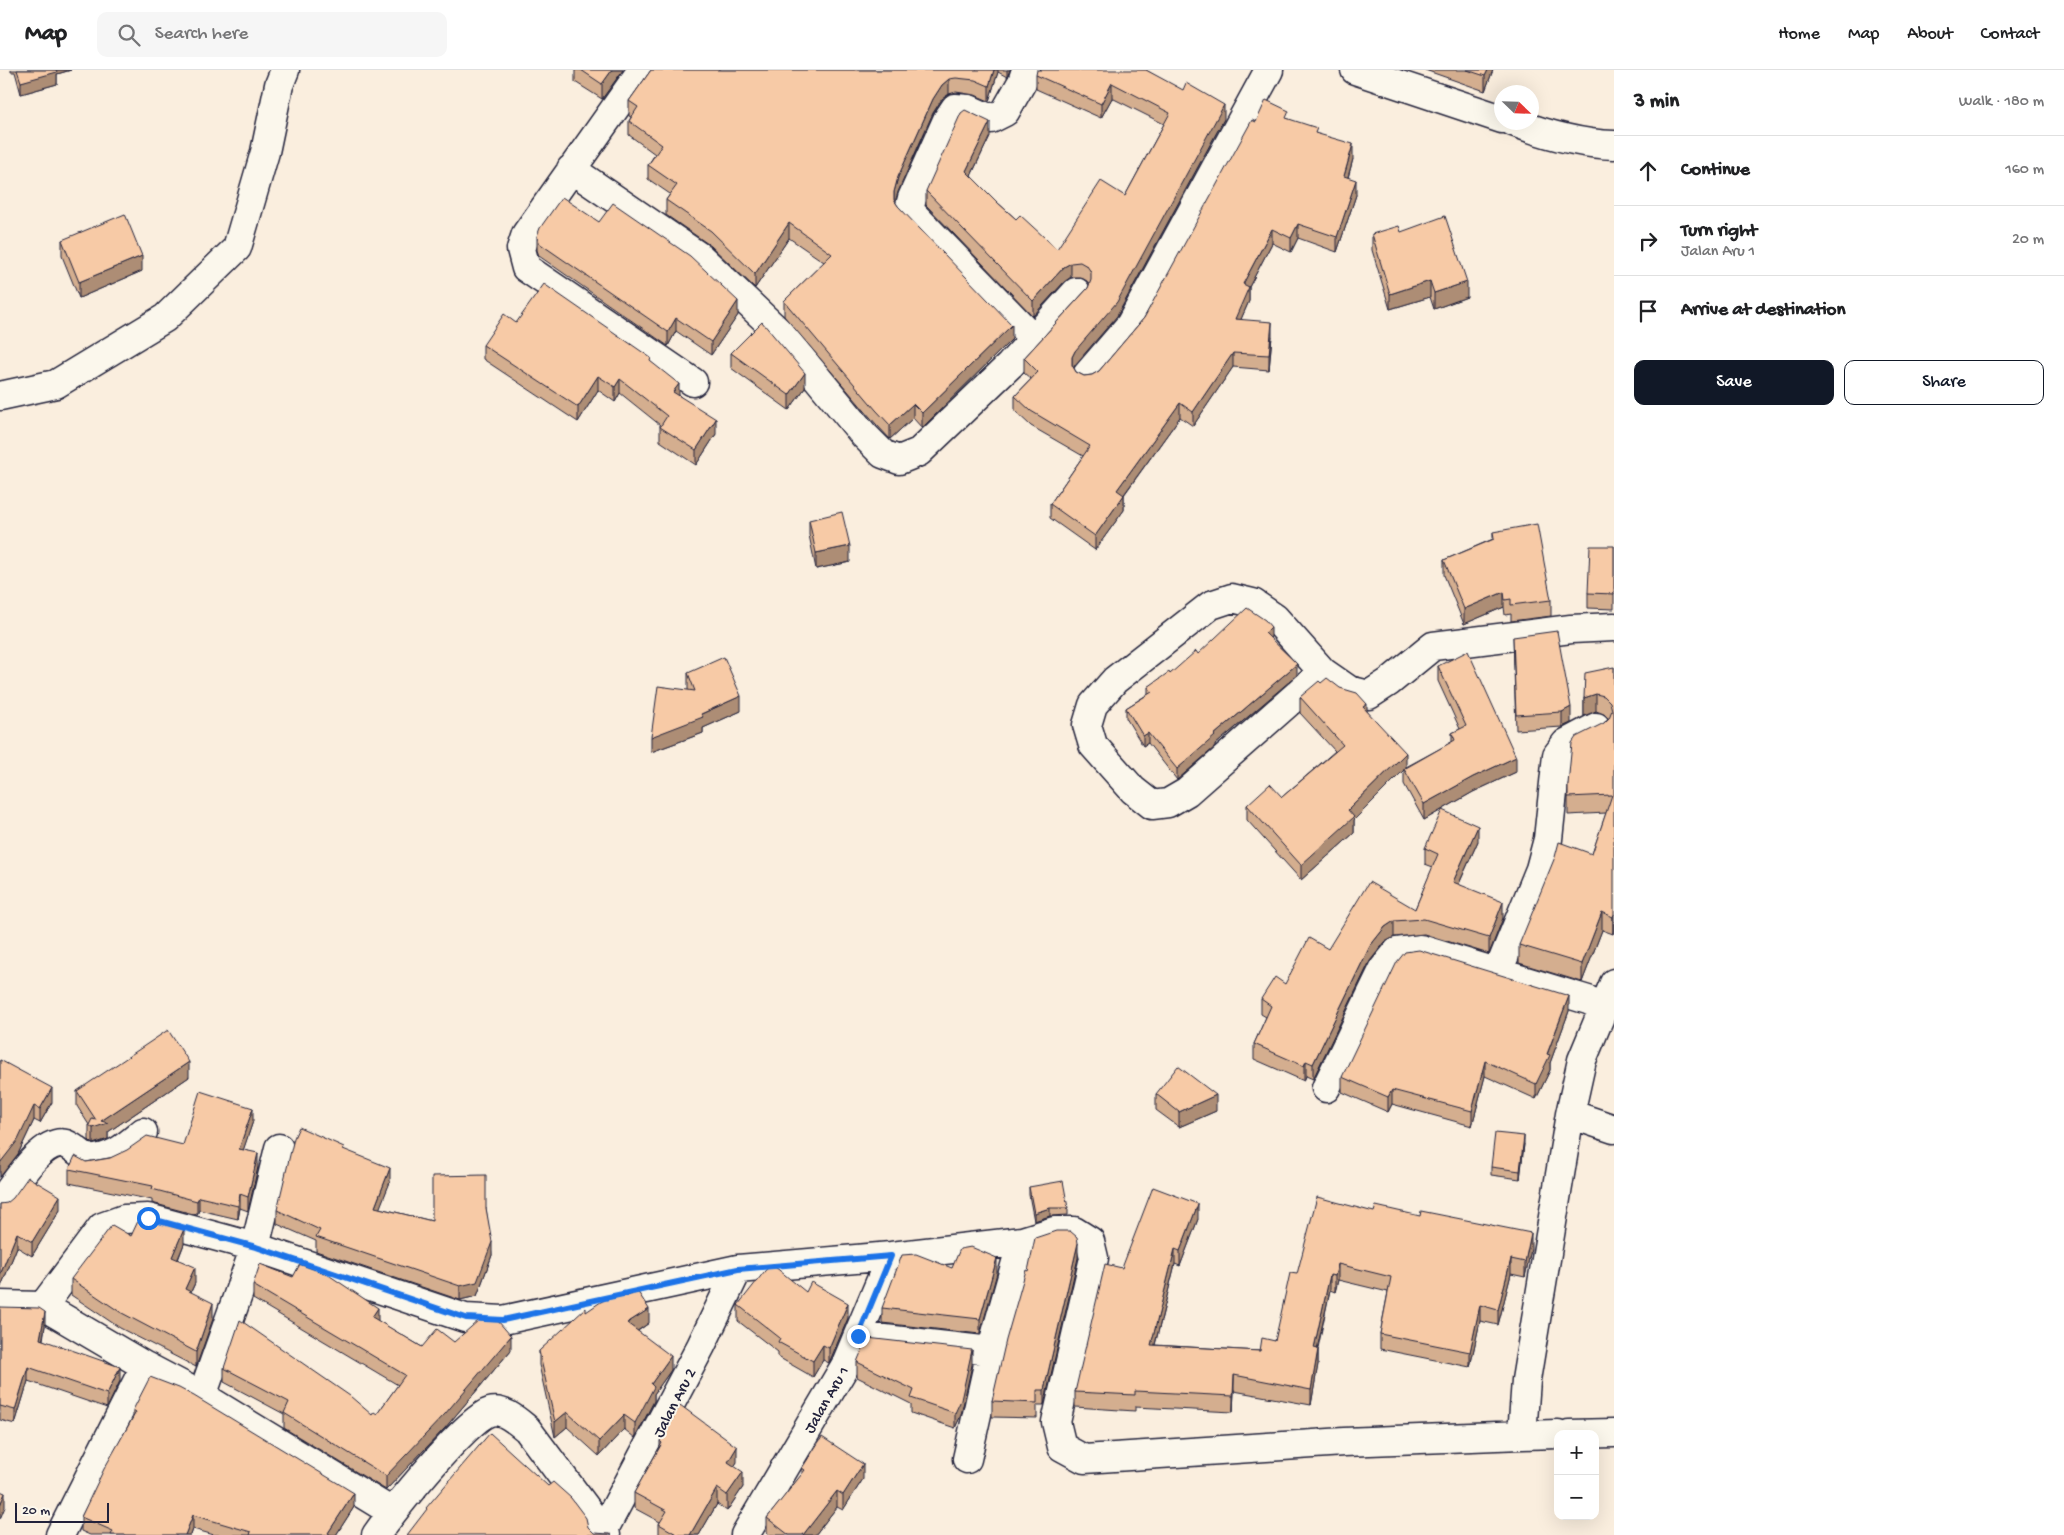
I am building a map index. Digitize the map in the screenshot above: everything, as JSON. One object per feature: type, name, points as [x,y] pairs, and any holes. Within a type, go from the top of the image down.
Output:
[{"type":"street","points":[[0,396],[56,384],[165,318],[237,248],[265,152],[279,85],[285,70]]},
{"type":"street","points":[[642,70],[526,234],[521,249],[526,268],[693,382]]},
{"type":"street","points":[[1026,70],[1022,82],[1005,112],[991,119],[970,109],[955,108],[947,120],[912,198],[909,210],[1034,339]]},
{"type":"street","points":[[1087,375],[1130,325],[1269,70]]},
{"type":"street","points":[[1355,70],[1494,115]]},
{"type":"street","points":[[1535,130],[1602,145],[1614,145]]},
{"type":"street","points":[[571,169],[700,257],[782,335],[864,435],[882,454],[899,460],[919,452],[1010,365],[1076,292]]},
{"type":"street","points":[[1323,672],[1187,792],[1168,803],[1152,805],[1133,790],[1093,745],[1087,724],[1094,705],[1115,680],[1211,605],[1232,598],[1253,603],[1275,618],[1323,672],[1349,690],[1368,695],[1389,682],[1433,646],[1571,629],[1614,627]]},
{"type":"street","points":[[1498,972],[1540,869],[1548,839],[1557,755],[1566,743],[1596,727]]},
{"type":"street","points":[[1326,1088],[1384,968],[1397,952],[1420,949],[1588,1000],[1602,1007]]},
{"type":"street","points":[[1522,1435],[1526,1380],[1570,1114],[1582,1060],[1602,1007],[1614,983]]},
{"type":"street","points":[[1570,1114],[1614,1130]]},
{"type":"street","points":[[0,1204],[34,1159],[53,1144],[66,1144],[89,1160],[105,1158],[120,1150],[144,1132]]},
{"type":"street","points":[[202,1396],[256,1247],[279,1148]]},
{"type":"street","points":[[43,1306],[102,1227],[124,1219],[148,1218],[256,1247],[466,1318],[503,1320],[738,1269],[891,1256],[1022,1241],[1054,1231],[1074,1231],[1090,1240],[1094,1258],[1056,1422],[1062,1447],[1084,1459],[1344,1442],[1554,1434]]},
{"type":"street","points":[[967,1459],[991,1351],[1022,1241]]},
{"type":"street","name":"Jalan Aru 1","points":[[745,1535],[846,1366],[891,1256]]},
{"type":"street","name":"Jalan Aru 2","points":[[604,1534],[701,1346],[738,1269]]},
{"type":"street","points":[[0,1304],[43,1306],[145,1366],[202,1396],[392,1512]]},
{"type":"street","points":[[858,1336],[991,1351]]},
{"type":"street","points":[[60,1535],[145,1366]]},
{"type":"street","points":[[376,1535],[392,1512],[472,1422],[491,1412],[510,1415],[527,1428],[604,1534]]},
{"type":"street","points":[[1599,1433],[1614,1432]]},
{"type":"building","points":[[17,70],[56,70],[57,72],[21,82]]},
{"type":"building","points":[[581,70],[612,70],[602,84]]},
{"type":"building","points":[[651,70],[994,70],[989,86],[975,80],[956,78],[949,79],[942,85],[933,99],[898,177],[894,200],[1012,325],[922,413],[913,404],[890,425],[784,301],[832,254],[789,223],[755,274],[711,231],[666,200],[677,185],[648,165],[662,145],[629,121],[638,107],[629,101]]},
{"type":"building","points":[[1037,70],[1146,70],[1183,90],[1186,83],[1224,105],[1117,302],[1075,351],[1072,357],[1072,365],[1076,372],[1084,376],[1092,375],[1099,371],[1144,318],[1252,120],[1256,122],[1266,100],[1289,111],[1286,118],[1317,128],[1315,133],[1353,144],[1344,176],[1356,180],[1337,237],[1298,224],[1291,238],[1272,229],[1243,284],[1249,287],[1235,319],[1272,322],[1269,355],[1233,353],[1193,412],[1180,403],[1117,490],[1124,495],[1095,536],[1050,504],[1090,446],[1031,411],[1015,396],[1038,372],[1024,358],[1088,288],[1091,272],[1087,266],[1080,262],[1071,263],[1064,267],[1033,301],[926,191],[961,113],[965,110],[990,122],[966,171],[1016,219],[1020,215],[1057,249],[1101,181],[1125,196],[1170,113],[1112,83],[1101,104],[1036,75]]},
{"type":"building","points":[[1467,70],[1488,70],[1485,76]]},
{"type":"building","points":[[562,197],[599,222],[613,203],[690,256],[738,301],[711,342],[676,318],[668,332],[539,243],[537,236],[540,228]]},
{"type":"building","points":[[125,214],[142,256],[79,282],[62,240]]},
{"type":"building","points":[[1445,216],[1467,282],[1434,293],[1430,281],[1390,294],[1372,234],[1399,226],[1401,232]]},
{"type":"building","points":[[544,284],[651,358],[650,361],[679,384],[673,392],[716,419],[696,450],[660,427],[667,416],[620,379],[615,387],[598,376],[578,407],[483,345],[504,314],[516,323]]},
{"type":"building","points":[[762,322],[805,373],[789,395],[731,353]]},
{"type":"building","points":[[842,512],[850,546],[816,553],[809,520]]},
{"type":"building","points":[[1537,524],[1551,600],[1511,605],[1511,599],[1505,600],[1504,592],[1464,609],[1444,560],[1494,539],[1493,532]]},
{"type":"building","points":[[1590,546],[1614,546],[1614,594],[1588,593]]},
{"type":"building","points":[[1247,608],[1265,620],[1271,627],[1265,633],[1297,664],[1177,769],[1148,733],[1143,736],[1126,708],[1152,692],[1148,687],[1169,672],[1170,674],[1196,651],[1198,654]]},
{"type":"building","points":[[1557,631],[1571,707],[1562,712],[1516,715],[1513,637]]},
{"type":"building","points":[[1468,651],[1516,757],[1473,777],[1424,804],[1404,769],[1455,740],[1452,733],[1466,726],[1438,666]]},
{"type":"building","points":[[724,657],[741,696],[701,714],[703,717],[651,737],[658,686],[695,691],[688,673]]},
{"type":"building","points":[[1614,667],[1614,914],[1613,917],[1602,912],[1582,964],[1519,945],[1555,857],[1559,842],[1592,854],[1612,795],[1568,797],[1572,743],[1576,737],[1604,723],[1609,718],[1612,710],[1610,702],[1604,696],[1596,694],[1584,698],[1585,673]]},
{"type":"building","points":[[1327,678],[1340,688],[1357,693],[1367,704],[1363,707],[1406,753],[1348,810],[1354,817],[1301,865],[1247,805],[1270,784],[1282,797],[1343,745],[1300,697],[1319,681],[1321,683]]},
{"type":"building","points":[[1442,810],[1478,826],[1453,882],[1503,902],[1489,938],[1424,919],[1394,921],[1385,927],[1370,946],[1313,1064],[1306,1061],[1304,1066],[1254,1044],[1271,1006],[1261,999],[1275,977],[1285,984],[1309,938],[1328,949],[1369,882],[1415,909],[1438,854],[1425,848]]},
{"type":"building","points":[[1419,950],[1569,996],[1547,1054],[1550,1055],[1536,1084],[1485,1061],[1472,1111],[1392,1090],[1388,1097],[1342,1077],[1397,962],[1405,952]]},
{"type":"building","points":[[168,1030],[189,1062],[101,1121],[108,1123],[93,1128],[89,1125],[92,1119],[96,1120],[77,1091]]},
{"type":"building","points":[[0,1060],[52,1088],[40,1109],[34,1106],[18,1140],[0,1163]]},
{"type":"building","points":[[1178,1066],[1216,1095],[1179,1112],[1156,1094]]},
{"type":"building","points":[[200,1091],[253,1108],[239,1149],[258,1153],[248,1197],[240,1194],[238,1206],[199,1197],[197,1201],[152,1189],[153,1186],[69,1169],[75,1156],[86,1162],[110,1158],[127,1150],[147,1136],[183,1145]]},
{"type":"building","points":[[299,1127],[344,1147],[343,1149],[390,1168],[375,1207],[432,1221],[432,1176],[486,1175],[486,1208],[492,1242],[477,1282],[460,1286],[316,1237],[320,1230],[277,1210],[294,1138]]},
{"type":"building","points":[[1495,1133],[1524,1136],[1520,1171],[1491,1167]]},
{"type":"building","points":[[28,1177],[60,1196],[32,1242],[17,1233],[0,1275],[0,1204],[7,1203],[13,1198]]},
{"type":"building","points":[[1063,1181],[1068,1208],[1050,1208],[1034,1213],[1029,1187]]},
{"type":"building","points":[[1153,1187],[1198,1204],[1180,1251],[1175,1249],[1151,1345],[1260,1351],[1262,1338],[1275,1341],[1290,1273],[1297,1274],[1317,1197],[1374,1212],[1376,1206],[1420,1216],[1421,1211],[1531,1233],[1525,1262],[1511,1259],[1498,1310],[1480,1305],[1470,1352],[1380,1334],[1391,1277],[1338,1264],[1335,1276],[1330,1275],[1314,1348],[1318,1349],[1311,1390],[1234,1375],[1233,1396],[1135,1391],[1135,1395],[1075,1392],[1105,1264],[1122,1268]]},
{"type":"building","points":[[146,1218],[184,1229],[172,1257],[195,1267],[185,1289],[213,1303],[196,1352],[120,1312],[71,1279],[112,1225],[131,1236],[139,1219]]},
{"type":"building","points":[[1056,1231],[1070,1231],[1077,1237],[1078,1243],[1044,1390],[1037,1390],[1037,1403],[992,1401],[1006,1340],[1026,1270],[1028,1271],[1035,1238]]},
{"type":"building","points":[[971,1247],[997,1258],[980,1319],[882,1308],[902,1255],[916,1254],[952,1268],[960,1249]]},
{"type":"building","points":[[260,1264],[293,1277],[300,1264],[327,1274],[378,1308],[372,1317],[422,1347],[437,1329],[454,1342],[479,1320],[498,1321],[511,1336],[445,1414],[386,1476],[284,1413],[289,1402],[224,1368],[240,1320],[350,1396],[372,1415],[374,1412],[377,1414],[405,1375],[253,1285]]},
{"type":"building","points":[[774,1266],[806,1292],[811,1282],[848,1303],[829,1348],[823,1345],[813,1361],[778,1342],[780,1338],[738,1305],[768,1267]]},
{"type":"building","points":[[638,1292],[649,1309],[627,1323],[671,1356],[651,1384],[654,1387],[635,1423],[624,1415],[599,1441],[567,1412],[555,1422],[539,1351],[586,1308],[586,1312],[605,1299]]},
{"type":"building","points":[[0,1307],[39,1308],[45,1312],[40,1339],[120,1367],[107,1394],[28,1367],[15,1410],[0,1406]]},
{"type":"building","points":[[867,1338],[972,1350],[961,1400],[955,1413],[911,1398],[914,1390],[857,1362]]},
{"type":"building","points":[[150,1377],[194,1396],[354,1493],[328,1533],[331,1535],[250,1535],[251,1532],[193,1515],[185,1535],[111,1535],[113,1531],[81,1517],[104,1469],[136,1412],[133,1410]]},
{"type":"building","points":[[680,1405],[737,1447],[728,1462],[743,1472],[727,1495],[717,1488],[690,1535],[678,1535],[659,1524],[667,1511],[634,1493],[662,1443],[660,1441]]},
{"type":"building","points":[[490,1433],[548,1486],[553,1482],[571,1498],[586,1518],[588,1527],[594,1533],[612,1535],[407,1535],[426,1508]]},
{"type":"building","points":[[822,1437],[863,1464],[843,1495],[837,1491],[803,1535],[789,1535],[767,1518],[805,1470],[802,1468]]},
{"type":"building","points":[[0,1491],[5,1493],[0,1505]]},
{"type":"route","points":[[148,1218],[256,1247],[466,1318],[503,1320],[738,1269],[891,1256],[858,1336]]}]
